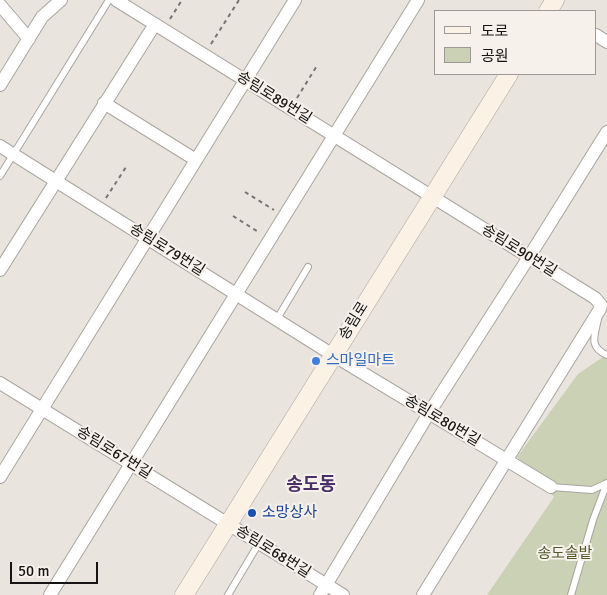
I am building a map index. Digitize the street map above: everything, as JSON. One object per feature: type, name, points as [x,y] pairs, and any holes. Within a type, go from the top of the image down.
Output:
[{"type":"street","points":[[0,85],[42,17],[61,0]]},
{"type":"street","name":"송림로89번길","points":[[116,0],[432,196]]},
{"type":"street","points":[[0,477],[295,0]]},
{"type":"street","points":[[50,595],[418,0]]},
{"type":"street","points":[[0,5],[29,39]]},
{"type":"street","points":[[0,270],[104,103],[159,26]]},
{"type":"street","name":"송림로","points":[[184,595],[507,75]]},
{"type":"street","points":[[104,103],[196,160]]},
{"type":"street","points":[[323,590],[429,413],[530,257],[607,132]]},
{"type":"street","name":"송림로79번길","points":[[0,146],[333,355]]},
{"type":"street","name":"송림로90번길","points":[[432,196],[595,298],[601,305],[600,309]]},
{"type":"street","points":[[423,595],[600,309]]},
{"type":"street","name":"송림로80번길","points":[[333,355],[551,487]]},
{"type":"street","name":"송림로67번길","points":[[0,383],[228,524]]},
{"type":"street","name":"송림로68번길","points":[[228,524],[259,543],[323,590],[343,595]]},
{"type":"lane","points":[[0,176],[109,0]]},
{"type":"lane","points":[[277,319],[308,267]]},
{"type":"lane","points":[[600,309],[594,341],[595,347],[607,355]]},
{"type":"lane","points":[[551,487],[592,490],[607,483]]},
{"type":"lane","points":[[571,595],[593,520],[607,483]]},
{"type":"lane","points":[[228,595],[259,543]]},
{"type":"path","points":[[159,26],[182,0]]},
{"type":"path","points":[[204,54],[239,0]]},
{"type":"path","points":[[290,108],[318,64]]},
{"type":"path","points":[[100,208],[126,166]]},
{"type":"path","points":[[245,192],[285,217]]},
{"type":"path","points":[[233,216],[271,239]]},
{"type":"green space","name":"송도솔밭","points":[[603,357],[607,359],[607,595],[487,595],[554,497],[517,457],[578,374]]},
{"type":"place","name":"스마일마트","points":[[316,361]]},
{"type":"place","name":"소망상사","points":[[252,513]]},
{"type":"district","name":"송도동","points":[[311,485]]}]
